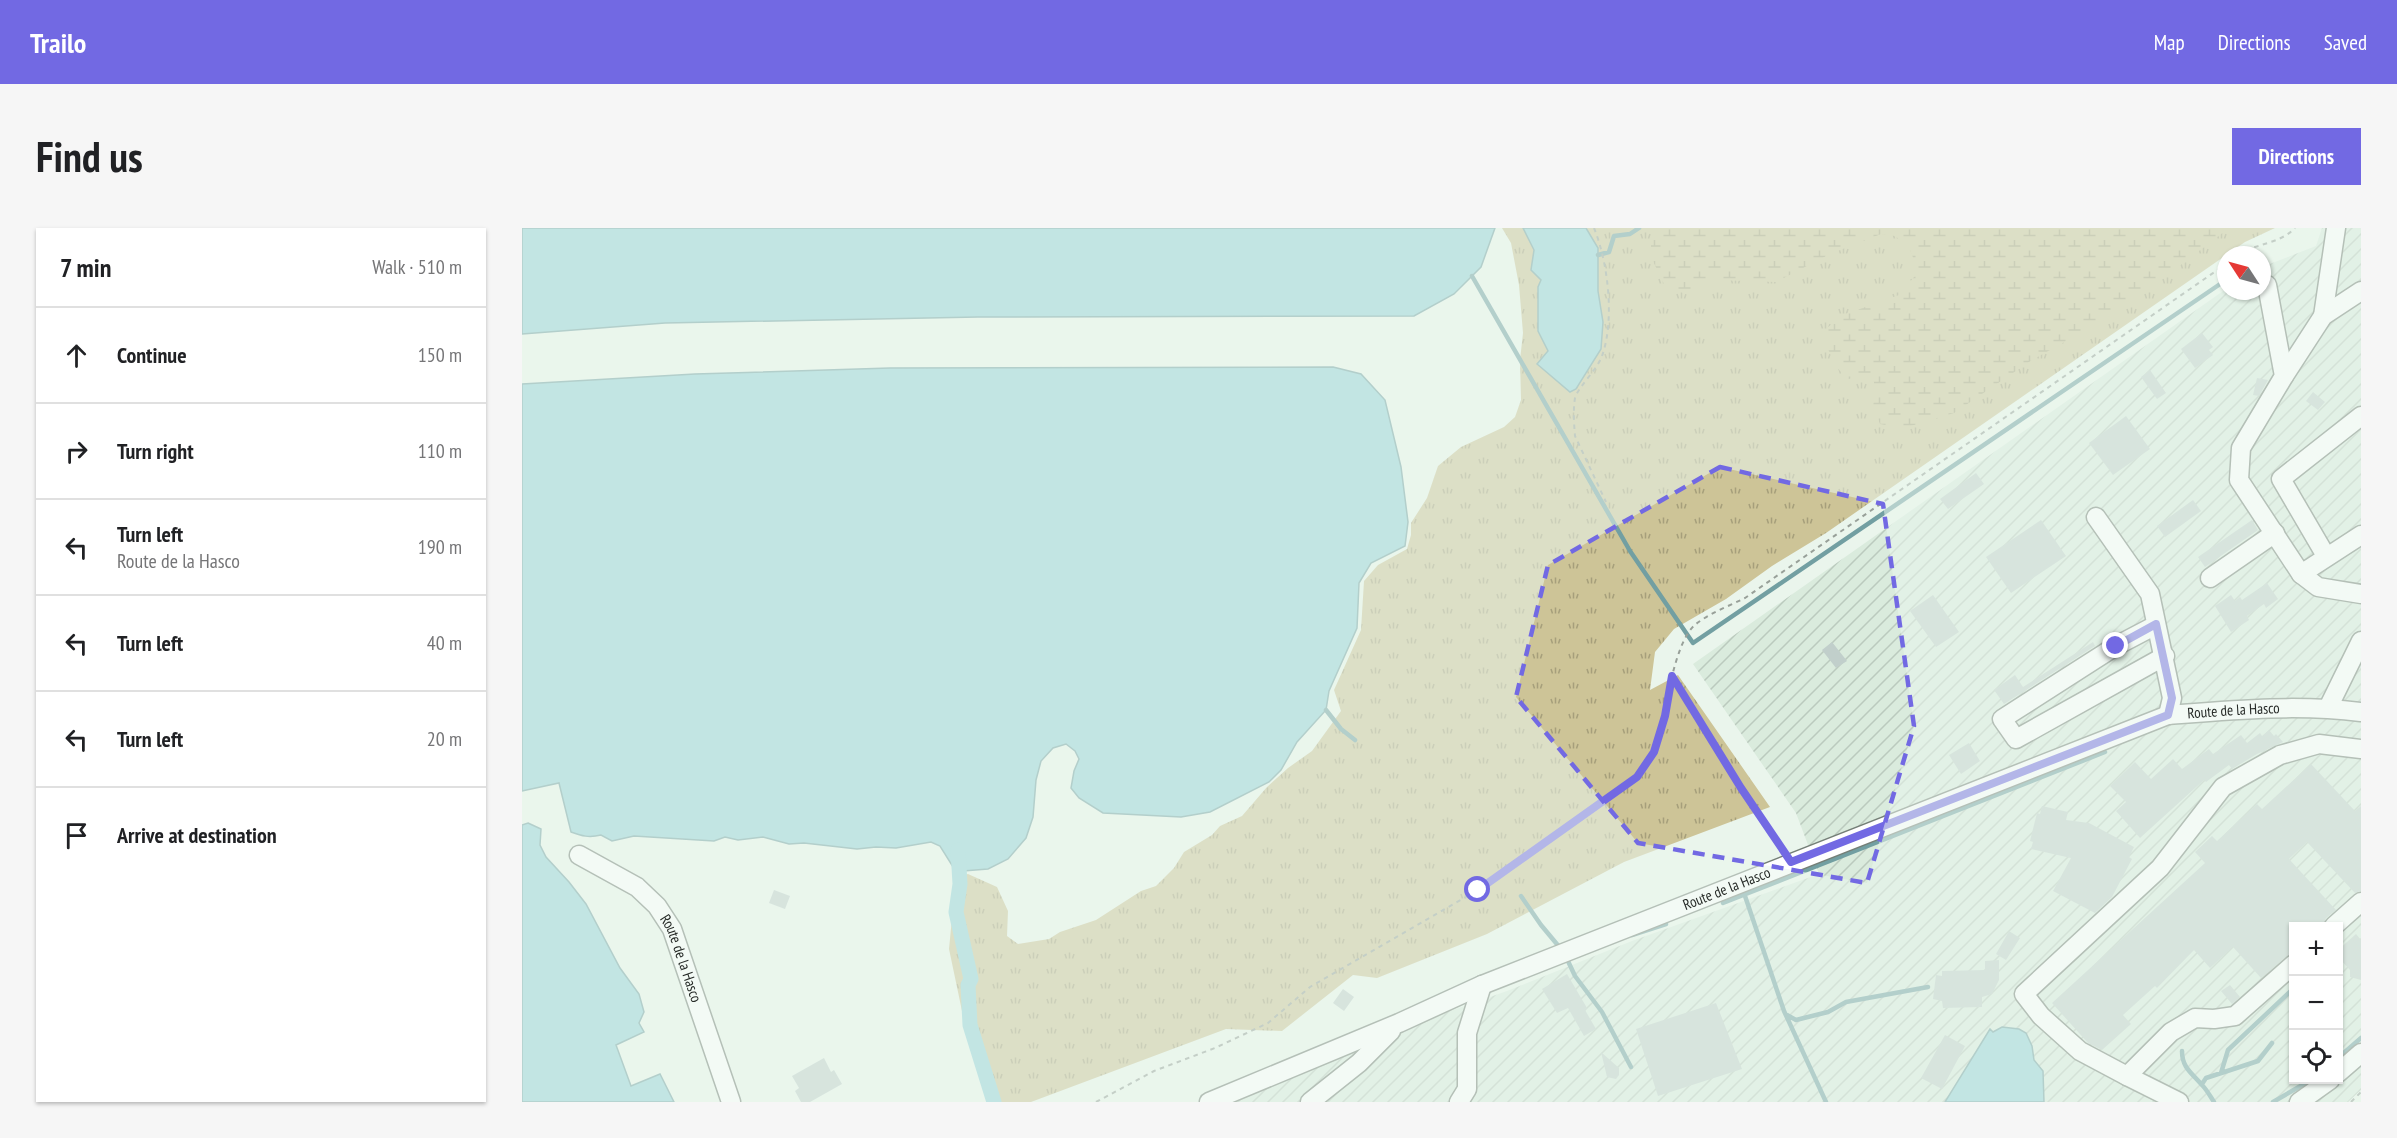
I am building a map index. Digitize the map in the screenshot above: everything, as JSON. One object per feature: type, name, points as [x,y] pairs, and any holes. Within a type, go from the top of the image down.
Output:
[{"type":"lane","points":[[2323,316],[2336,228]]},
{"type":"lane","points":[[2361,291],[2323,316],[2284,376],[2241,448],[2239,480],[2301,574],[2318,587],[2361,594]]},
{"type":"lane","points":[[2270,300],[2284,376]]},
{"type":"lane","points":[[2326,556],[2281,479],[2361,416]]},
{"type":"lane","points":[[2096,517],[2150,594],[2172,698],[2168,715]]},
{"type":"lane","points":[[2210,578],[2275,532]]},
{"type":"lane","points":[[2301,574],[2361,535]]},
{"type":"lane","points":[[2156,624],[2116,646],[2002,719],[2016,739],[2164,656]]},
{"type":"lane","points":[[2328,708],[2361,641]]},
{"type":"lane","name":"Route de la Hasco","points":[[1209,1102],[1399,1023],[1482,985],[2168,715],[2273,708],[2328,708],[2361,712]]},
{"type":"lane","points":[[2179,1102],[2080,1051],[2041,1016],[2024,994],[2160,868],[2223,787],[2280,755],[2319,744],[2361,749]]},
{"type":"lane","name":"Route de la Hasco","points":[[579,855],[637,887],[657,906],[672,929],[731,1102]]},
{"type":"lane","points":[[2339,922],[2361,902]]},
{"type":"lane","points":[[2127,1076],[2171,1032],[2194,1018],[2214,1019],[2235,1016],[2289,968]]},
{"type":"lane","points":[[1459,1102],[1467,1089],[1467,1033],[1482,985]]},
{"type":"lane","points":[[1310,1102],[1359,1063],[1399,1023]]},
{"type":"lane","points":[[2343,1068],[2361,1053]]},
{"type":"lane","points":[[2299,1102],[2324,1084]]},
{"type":"path","points":[[1594,228],[1604,267],[1608,335],[1602,356],[1594,372],[1575,396],[1574,415],[1575,436],[1606,502]]},
{"type":"path","points":[[2258,246],[2280,239],[2295,228]]},
{"type":"path","points":[[1096,1102],[1154,1071],[1215,1048],[1268,1023],[1310,987],[1478,890],[1637,777],[1654,752],[1665,716],[1677,658],[1689,630],[1697,623],[1745,598],[2217,270]]},
{"type":"path","points":[[1672,676],[1741,788],[1791,862]]},
{"type":"path","points":[[2351,1102],[2361,1092]]},
{"type":"highlighted area","points":[[1720,467],[1883,504],[1914,726],[1867,883],[1638,843],[1516,697],[1548,565]]},
{"type":"shaded area","points":[[2322,228],[2361,228],[2361,1090],[2348,1102],[1229,1102],[1411,1025],[1507,991],[1632,941],[1819,874],[1796,813],[1693,664],[2217,295],[2217,300],[2271,300],[2271,264],[2316,246]]},
{"type":"green space","points":[[1502,228],[2275,228],[2239,246],[2217,246],[2217,261],[1826,533],[1772,566],[1726,599],[1674,629],[1655,652],[1650,690],[1678,675],[1770,807],[1624,862],[1487,934],[1377,978],[1353,975],[1282,1031],[1226,1029],[1031,1102],[987,1102],[962,1011],[949,949],[956,877],[968,874],[997,887],[1008,911],[1007,936],[1018,944],[1049,939],[1060,932],[1096,920],[1141,891],[1156,886],[1174,868],[1184,852],[1212,835],[1220,826],[1242,816],[1267,787],[1312,751],[1341,711],[1334,690],[1361,630],[1364,581],[1378,565],[1407,549],[1411,535],[1411,523],[1427,498],[1438,466],[1461,447],[1504,427],[1515,417],[1521,400],[1520,360],[1523,333],[1519,285],[1511,243]]},
{"type":"green space","points":[[1651,228],[2229,228],[2122,310],[2032,360],[1954,413],[1904,428],[1880,424],[1873,406],[1874,382],[1864,375],[1845,380],[1827,348],[1827,328],[1843,315],[1899,295],[1919,271],[1908,246],[1895,236],[1881,234],[1830,254],[1776,282],[1716,280],[1688,295],[1664,284],[1651,257]]},
{"type":"water","points":[[522,228],[1495,228],[1481,267],[1454,294],[1414,316],[978,317],[665,323],[522,334]]},
{"type":"water","points":[[1523,228],[1586,228],[1598,248],[1598,291],[1603,322],[1601,349],[1576,389],[1570,392],[1537,364],[1548,351],[1538,331],[1538,287],[1541,280],[1531,270],[1534,250]]},
{"type":"water","points":[[1333,367],[1361,374],[1385,400],[1401,467],[1408,522],[1405,546],[1371,563],[1359,583],[1357,628],[1329,691],[1326,710],[1297,742],[1281,770],[1269,782],[1210,812],[1181,817],[1103,813],[1079,798],[1071,788],[1079,759],[1075,751],[1066,744],[1053,748],[1041,761],[1036,780],[1033,817],[1026,838],[1008,859],[988,869],[963,871],[953,867],[940,846],[931,842],[896,848],[857,849],[804,843],[789,844],[763,837],[738,840],[725,837],[714,841],[634,836],[612,841],[601,835],[586,836],[571,832],[559,783],[522,791],[522,384],[695,374],[890,368]]},
{"type":"water","points":[[528,823],[541,829],[540,845],[546,857],[586,904],[620,968],[639,994],[644,1012],[639,1023],[644,1032],[616,1045],[631,1086],[660,1074],[674,1102],[522,1102],[522,825]]},
{"type":"water","points":[[2002,1027],[2019,1029],[2026,1033],[2032,1046],[2034,1060],[2043,1071],[2044,1102],[1945,1102],[1990,1029],[1993,1032]]},
{"type":"building","points":[[2202,333],[2213,347],[2209,350],[2213,355],[2195,368],[2181,349]]},
{"type":"building","points":[[2150,370],[2166,393],[2157,399],[2141,377]]},
{"type":"building","points":[[2257,378],[2268,380],[2259,396],[2253,395]]},
{"type":"building","points":[[2313,392],[2325,402],[2318,410],[2306,401]]},
{"type":"building","points":[[2126,416],[2150,449],[2113,475],[2089,443]]},
{"type":"building","points":[[1976,473],[1984,484],[1948,509],[1940,499]]},
{"type":"building","points":[[2193,500],[2201,511],[2165,537],[2157,526]]},
{"type":"building","points":[[2041,520],[2066,556],[2011,593],[1986,557]]},
{"type":"building","points":[[2252,520],[2258,530],[2205,567],[2198,557]]},
{"type":"building","points":[[2267,583],[2278,599],[2266,608],[2264,604],[2247,616],[2249,620],[2231,632],[2215,606],[2231,595],[2235,601],[2240,597],[2242,600]]},
{"type":"building","points":[[1933,595],[1959,632],[1936,647],[1910,611]]},
{"type":"building","points":[[1832,642],[1847,661],[1836,668],[1822,650]]},
{"type":"building","points":[[2093,642],[2095,646],[2004,704],[1994,690],[2015,675],[2023,687]]},
{"type":"building","points":[[2269,730],[2283,742],[2232,769],[2229,765],[2206,782],[2204,780],[2140,838],[2116,811],[2126,802],[2110,786],[2135,762],[2151,779],[2173,759],[2182,769],[2209,749],[2213,754],[2241,735],[2247,743],[2260,733],[2262,736]]},
{"type":"building","points":[[1969,743],[1980,761],[1961,774],[1949,755]]},
{"type":"building","points":[[2311,764],[2355,811],[2361,806],[2361,891],[2355,893],[2307,842],[2289,859],[2336,910],[2325,922],[2289,922],[2289,955],[2261,978],[2233,947],[2210,968],[2194,950],[2157,988],[2155,986],[2123,1015],[2131,1024],[2102,1050],[2088,1043],[2052,1003],[2205,863],[2195,852],[2212,836],[2217,841],[2257,804],[2262,809]]},
{"type":"building","points":[[2042,806],[2068,812],[2066,820],[2089,823],[2134,847],[2129,857],[2132,859],[2112,897],[2095,913],[2053,891],[2071,858],[2031,849],[2033,842],[2030,841],[2037,813],[2040,814]]},
{"type":"building","points":[[774,890],[790,896],[785,909],[769,903]]},
{"type":"building","points":[[2009,931],[2020,938],[2006,960],[1996,954]]},
{"type":"building","points":[[2356,934],[2361,940],[2361,980],[2350,977],[2350,970],[2343,962],[2343,946]]},
{"type":"building","points":[[1999,960],[1999,980],[1992,994],[1982,997],[1982,1007],[1943,1008],[1942,1001],[1933,999],[1936,975],[1942,976],[1942,971],[1985,970],[1985,961]]},
{"type":"building","points":[[1567,974],[1587,1008],[1585,1010],[1596,1029],[1584,1036],[1568,1008],[1557,1013],[1542,989]]},
{"type":"building","points":[[2230,985],[2240,997],[2232,1004],[2221,991]]},
{"type":"building","points":[[1343,989],[1354,997],[1344,1011],[1333,1003]]},
{"type":"building","points":[[1716,1003],[1742,1069],[1658,1096],[1636,1029]]},
{"type":"building","points":[[1945,1035],[1965,1046],[1942,1089],[1921,1078]]},
{"type":"building","points":[[1601,1052],[1619,1068],[1619,1075],[1616,1079],[1607,1077]]},
{"type":"building","points":[[824,1058],[831,1072],[834,1070],[842,1084],[810,1102],[801,1102],[795,1091],[799,1088],[792,1076]]},
{"type":"waterway","points":[[1598,255],[1609,252],[1614,236],[1630,234],[1639,228]]},
{"type":"waterway","points":[[1472,276],[1630,551],[1693,643],[2217,286]]},
{"type":"waterway","points":[[1326,710],[1341,729],[1355,740]]},
{"type":"waterway","points":[[1723,903],[2105,752]]},
{"type":"waterway","points":[[958,850],[960,884],[956,912],[971,979],[968,985],[970,1025],[994,1102]]},
{"type":"waterway","points":[[1521,896],[1561,949]]},
{"type":"waterway","points":[[1745,896],[1784,1011],[1826,1102]]},
{"type":"waterway","points":[[1632,935],[1666,924]]},
{"type":"waterway","points":[[1567,959],[1575,976],[1602,1012],[1631,1067]]},
{"type":"waterway","points":[[1787,1015],[1796,1020],[1828,1012],[1846,1002],[1928,987]]},
{"type":"waterway","points":[[2221,1073],[2228,1050],[2289,993]]},
{"type":"waterway","points":[[2343,1054],[2361,1038]]},
{"type":"waterway","points":[[2202,1084],[2206,1078],[2258,1061],[2272,1043]]},
{"type":"waterway","points":[[2182,1051],[2186,1066],[2214,1102]]},
{"type":"waterway","points":[[2273,1102],[2304,1084]]},
{"type":"route","points":[[1478,890],[1637,777],[1654,752],[1665,716],[1672,676],[1741,788],[1791,862],[2118,732],[2168,715],[2172,698],[2156,624],[2116,646]]}]
